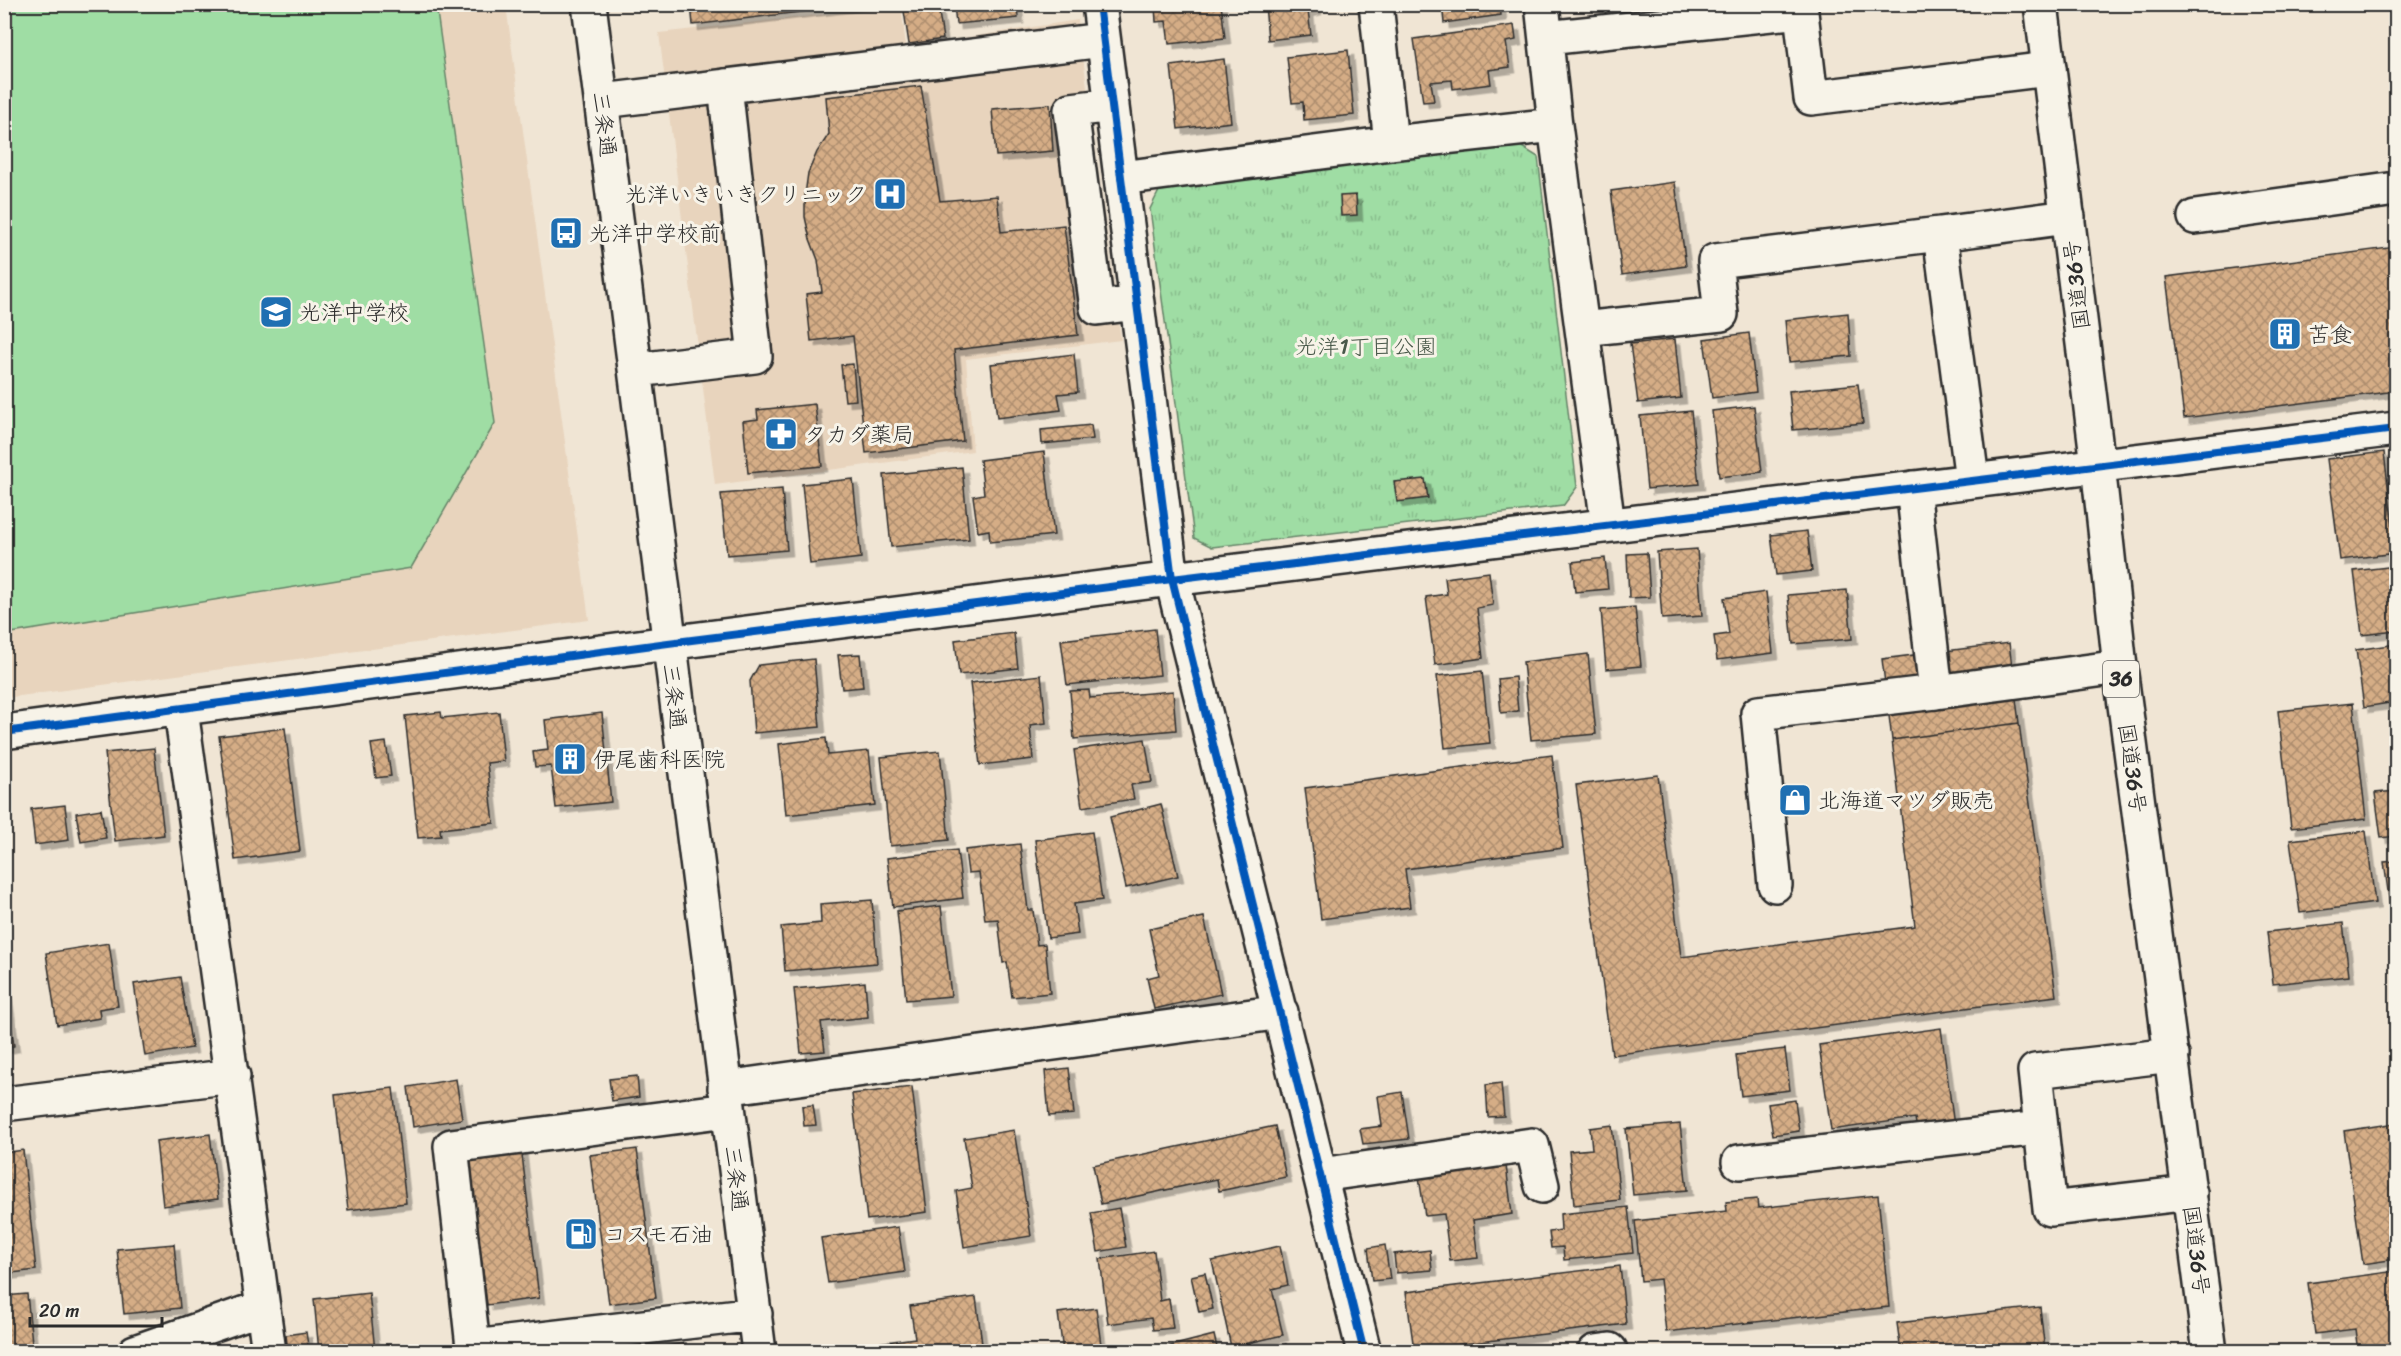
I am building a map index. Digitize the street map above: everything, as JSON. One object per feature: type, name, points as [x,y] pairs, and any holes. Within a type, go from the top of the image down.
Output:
[{"type":"main road","name":"三条通","points":[[589,4],[637,370],[668,643],[759,1352]]},
{"type":"main road","points":[[1099,4],[1172,579],[1364,1352]]},
{"type":"main road","points":[[1376,4],[1391,143]]},
{"type":"main road","points":[[1542,4],[1555,125],[1608,525]]},
{"type":"main road","name":"国道36号","points":[[2041,4],[2098,465],[2120,667],[2210,1352]]},
{"type":"main road","points":[[1546,38],[1800,8],[1811,98],[2049,69]]},
{"type":"main road","points":[[603,101],[1103,40]]},
{"type":"main road","points":[[637,370],[755,356],[724,86]]},
{"type":"main road","points":[[1112,105],[1071,110],[1097,308],[1137,303]]},
{"type":"main road","points":[[1121,178],[1391,143],[1555,125]]},
{"type":"main road","points":[[2195,217],[2397,189]]},
{"type":"main road","points":[[1582,328],[1721,314],[1715,261],[2068,217]]},
{"type":"main road","points":[[1940,234],[1972,480]]},
{"type":"main road","points":[[4,732],[668,643],[1172,579],[2397,429]]},
{"type":"main road","points":[[1913,488],[1936,692]]},
{"type":"main road","points":[[1775,885],[1758,713],[2120,667]]},
{"type":"main road","points":[[181,710],[233,1076],[269,1352]]},
{"type":"main road","points":[[755,1314],[473,1347],[451,1146],[726,1099],[1281,1012]]},
{"type":"main road","points":[[2172,1055],[2035,1071],[2050,1209],[2190,1193]]},
{"type":"main road","points":[[4,1104],[233,1076]]},
{"type":"main road","points":[[1739,1162],[2041,1128]]},
{"type":"main road","points":[[1320,1175],[1532,1144],[1542,1186]]},
{"type":"main road","points":[[135,1352],[263,1307]]},
{"type":"shaded area","name":"光洋中学校","points":[[4,5],[506,5],[589,620],[5,698]]},
{"type":"shaded area","name":"光洋いきいきクリニック","points":[[901,6],[906,47],[1078,20],[1121,340],[966,359],[973,451],[715,485],[659,33]]},
{"type":"green space","name":"光洋中学校","points":[[5,4],[436,5],[495,423],[411,568],[5,634]]},
{"type":"green space","name":"光洋1丁目公園","points":[[1517,144],[1538,157],[1577,487],[1563,506],[1212,547],[1194,538],[1150,209],[1159,191]]},
{"type":"building","points":[[691,4],[867,4],[693,25]]},
{"type":"building","points":[[954,4],[1017,4],[1018,18],[956,24]]},
{"type":"building","points":[[1221,4],[1225,38],[1169,44],[1166,21],[1156,22],[1155,6]]},
{"type":"building","points":[[1265,4],[1315,4],[1316,9],[1308,11],[1311,35],[1268,40]]},
{"type":"building","points":[[1442,4],[1500,4],[1501,15],[1444,23]]},
{"type":"building","points":[[938,6],[943,39],[909,44],[904,11]]},
{"type":"building","points":[[1514,25],[1516,40],[1506,42],[1510,67],[1489,70],[1491,84],[1453,89],[1452,80],[1431,82],[1434,101],[1423,102],[1414,39]]},
{"type":"building","points":[[1348,50],[1354,115],[1304,120],[1303,102],[1292,103],[1287,57]]},
{"type":"building","points":[[1224,59],[1231,122],[1178,129],[1171,66]]},
{"type":"building","points":[[921,86],[940,201],[997,196],[1001,232],[1064,225],[1078,335],[954,350],[963,441],[866,453],[853,336],[811,341],[806,294],[822,292],[818,260],[805,217],[808,173],[817,152],[829,134],[826,97]]},
{"type":"building","points":[[1050,104],[1053,151],[996,156],[992,109]]},
{"type":"building","points":[[1675,182],[1686,266],[1622,275],[1611,191]]},
{"type":"building","points":[[1356,195],[1357,215],[1341,216],[1340,196]]},
{"type":"building","name":"苫食","points":[[2396,247],[2396,391],[2184,418],[2166,277]]},
{"type":"building","points":[[1848,313],[1851,356],[1789,362],[1785,320]]},
{"type":"building","points":[[1749,333],[1756,392],[1712,398],[1704,339]]},
{"type":"building","points":[[1675,339],[1681,398],[1638,403],[1630,344]]},
{"type":"building","points":[[1074,354],[1078,392],[1058,394],[1061,410],[997,418],[991,364]]},
{"type":"building","points":[[853,364],[856,400],[845,401],[841,365]]},
{"type":"building","points":[[1858,384],[1863,423],[1793,430],[1789,391]]},
{"type":"building","name":"タカダ薬局","points":[[815,404],[822,466],[748,473],[743,421],[758,419],[757,410]]},
{"type":"building","points":[[1754,406],[1762,472],[1719,477],[1712,411]]},
{"type":"building","points":[[1691,411],[1699,484],[1647,489],[1640,416]]},
{"type":"building","points":[[1091,425],[1093,439],[1042,444],[1041,430]]},
{"type":"building","points":[[1044,452],[1054,535],[990,542],[989,530],[978,532],[973,496],[984,494],[980,460]]},
{"type":"building","points":[[2384,452],[2396,553],[2340,560],[2327,459]]},
{"type":"building","points":[[962,467],[969,539],[891,547],[884,475]]},
{"type":"building","points":[[853,479],[861,558],[810,564],[802,484]]},
{"type":"building","points":[[1425,479],[1428,498],[1397,502],[1394,482]]},
{"type":"building","points":[[782,489],[787,550],[727,555],[721,494]]},
{"type":"building","points":[[1807,531],[1812,571],[1776,575],[1771,535]]},
{"type":"building","points":[[1697,549],[1702,616],[1662,619],[1657,552]]},
{"type":"building","points":[[1647,553],[1650,597],[1629,598],[1627,554]]},
{"type":"building","points":[[1605,558],[1608,589],[1575,592],[1572,562]]},
{"type":"building","points":[[2396,566],[2396,631],[2362,635],[2354,571]]},
{"type":"building","points":[[1489,572],[1493,605],[1477,608],[1483,658],[1435,665],[1426,597],[1447,594],[1445,578]]},
{"type":"building","points":[[1847,590],[1852,639],[1793,644],[1788,595]]},
{"type":"building","points":[[1766,592],[1773,653],[1717,660],[1714,636],[1729,634],[1724,598]]},
{"type":"building","points":[[1635,607],[1641,666],[1606,669],[1601,610]]},
{"type":"building","points":[[1155,629],[1160,675],[1067,685],[1061,640]]},
{"type":"building","points":[[1014,633],[1018,668],[959,675],[955,640]]},
{"type":"building","points":[[2009,643],[2019,723],[1892,740],[1882,659]]},
{"type":"building","points":[[2396,644],[2396,702],[2364,707],[2356,650]]},
{"type":"building","points":[[860,654],[863,687],[842,689],[838,655]]},
{"type":"building","points":[[1588,654],[1596,734],[1531,740],[1523,662]]},
{"type":"building","points":[[814,659],[820,727],[754,733],[750,681],[759,665]]},
{"type":"building","points":[[1482,671],[1490,743],[1445,748],[1437,676]]},
{"type":"building","points":[[1041,675],[1046,723],[1030,725],[1033,759],[980,765],[970,683]]},
{"type":"building","points":[[1515,677],[1518,711],[1501,713],[1498,679]]},
{"type":"building","points":[[1089,690],[1090,698],[1173,691],[1176,730],[1074,739],[1070,691]]},
{"type":"building","points":[[2353,703],[2366,819],[2291,828],[2278,711]]},
{"type":"building","points":[[441,712],[442,718],[499,712],[504,761],[487,763],[494,823],[440,829],[441,836],[418,838],[405,716]]},
{"type":"building","name":"伊尾歯科医院","points":[[602,713],[611,802],[556,808],[551,766],[535,767],[533,752],[548,750],[545,720]]},
{"type":"building","points":[[2019,723],[2056,996],[1612,1055],[1576,785],[1658,775],[1681,957],[1915,926],[1892,740]]},
{"type":"building","points":[[285,728],[300,851],[235,860],[219,736]]},
{"type":"building","points":[[826,738],[828,755],[869,751],[875,805],[786,815],[779,744]]},
{"type":"building","points":[[1145,739],[1152,782],[1131,785],[1134,799],[1082,807],[1074,750]]},
{"type":"building","points":[[386,742],[391,776],[376,778],[371,744]]},
{"type":"building","points":[[154,748],[164,835],[115,841],[105,753]]},
{"type":"building","points":[[940,751],[949,840],[890,846],[881,757]]},
{"type":"building","points":[[1552,755],[1563,848],[1405,869],[1410,907],[1321,919],[1305,788]]},
{"type":"building","points":[[2396,791],[2396,836],[2381,838],[2375,793]]},
{"type":"building","points":[[1161,804],[1178,876],[1126,888],[1110,817]]},
{"type":"building","points":[[65,805],[69,840],[35,845],[31,809]]},
{"type":"building","points":[[101,809],[106,838],[81,842],[76,813]]},
{"type":"building","points":[[2366,831],[2375,903],[2300,913],[2290,840]]},
{"type":"building","points":[[1092,832],[1102,900],[1074,904],[1078,934],[1048,938],[1035,840]]},
{"type":"building","points":[[1020,844],[1028,910],[1033,910],[1037,945],[1045,944],[1050,993],[1012,997],[1007,962],[1003,963],[998,919],[985,920],[979,872],[968,873],[965,850]]},
{"type":"building","points":[[957,850],[963,898],[893,907],[887,858]]},
{"type":"building","points":[[2396,861],[2396,927],[2393,927],[2384,862]]},
{"type":"building","points":[[872,900],[877,963],[785,971],[781,927],[821,923],[820,904]]},
{"type":"building","points":[[941,906],[951,996],[906,1000],[897,911]]},
{"type":"building","points":[[1204,917],[1221,994],[1154,1009],[1147,978],[1159,975],[1149,929]]},
{"type":"building","points":[[2343,923],[2349,976],[2273,984],[2267,932]]},
{"type":"building","points":[[2396,940],[2396,973],[2392,941]]},
{"type":"building","points":[[109,943],[118,1006],[99,1009],[100,1018],[57,1025],[46,953]]},
{"type":"building","points":[[4,976],[14,1046],[4,1048]]},
{"type":"building","points":[[180,977],[192,1048],[145,1056],[134,984]]},
{"type":"building","points":[[865,982],[868,1017],[821,1022],[825,1051],[801,1053],[794,989]]},
{"type":"building","points":[[1941,1028],[1954,1126],[1917,1130],[1915,1118],[1831,1130],[1819,1045]]},
{"type":"building","points":[[1785,1049],[1790,1090],[1741,1096],[1736,1055]]},
{"type":"building","points":[[1069,1068],[1074,1114],[1049,1116],[1045,1071]]},
{"type":"building","points":[[637,1076],[639,1097],[612,1101],[609,1079]]},
{"type":"building","points":[[456,1079],[462,1119],[413,1127],[408,1087]]},
{"type":"building","points":[[1501,1083],[1504,1116],[1488,1117],[1486,1085]]},
{"type":"building","points":[[912,1087],[927,1212],[867,1220],[852,1094]]},
{"type":"building","points":[[393,1088],[406,1203],[348,1210],[335,1095]]},
{"type":"building","points":[[1402,1092],[1409,1139],[1363,1144],[1360,1129],[1382,1126],[1378,1096]]},
{"type":"building","points":[[1795,1100],[1799,1131],[1773,1135],[1768,1104]]},
{"type":"building","points":[[813,1105],[816,1125],[804,1126],[802,1106]]},
{"type":"building","points":[[2396,1123],[2396,1259],[2363,1264],[2344,1131]]},
{"type":"building","points":[[1680,1124],[1687,1190],[1633,1195],[1626,1129]]},
{"type":"building","points":[[1612,1125],[1620,1200],[1574,1205],[1569,1151],[1592,1149],[1590,1128]]},
{"type":"building","points":[[1275,1126],[1286,1177],[1219,1191],[1217,1179],[1101,1204],[1093,1165]]},
{"type":"building","points":[[1014,1130],[1031,1236],[964,1247],[956,1191],[972,1188],[964,1138]]},
{"type":"building","points":[[210,1134],[218,1199],[163,1206],[156,1141]]},
{"type":"building","points":[[521,1146],[539,1298],[487,1305],[468,1153]]},
{"type":"building","points":[[637,1149],[656,1298],[609,1304],[590,1155]]},
{"type":"building","points":[[23,1150],[36,1270],[4,1274],[4,1153]]},
{"type":"building","points":[[1506,1165],[1512,1214],[1473,1220],[1478,1258],[1450,1261],[1444,1214],[1425,1216],[1419,1177]]},
{"type":"building","points":[[1878,1195],[1889,1307],[1666,1332],[1660,1279],[1641,1281],[1635,1221],[1727,1211],[1726,1202],[1757,1199],[1758,1208]]},
{"type":"building","points":[[1628,1207],[1633,1253],[1564,1260],[1563,1247],[1551,1248],[1549,1232],[1561,1230],[1560,1214]]},
{"type":"building","points":[[1119,1208],[1126,1247],[1098,1252],[1091,1213]]},
{"type":"building","points":[[898,1227],[905,1272],[828,1283],[821,1238]]},
{"type":"building","points":[[174,1244],[180,1308],[124,1314],[117,1249]]},
{"type":"building","points":[[1385,1245],[1390,1279],[1372,1281],[1368,1248]]},
{"type":"building","points":[[1280,1246],[1288,1285],[1272,1289],[1283,1335],[1231,1347],[1212,1261]]},
{"type":"building","points":[[1430,1250],[1432,1270],[1396,1273],[1394,1254]]},
{"type":"building","points":[[1154,1251],[1160,1301],[1169,1299],[1173,1328],[1153,1330],[1151,1318],[1108,1324],[1100,1259]]},
{"type":"building","points":[[1620,1266],[1626,1324],[1414,1350],[1406,1292]]},
{"type":"building","points":[[2396,1271],[2396,1352],[2358,1352],[2355,1329],[2315,1334],[2308,1283]]},
{"type":"building","points":[[1205,1273],[1213,1309],[1199,1312],[1191,1276]]},
{"type":"building","points":[[369,1293],[375,1351],[319,1352],[314,1299]]},
{"type":"building","points":[[27,1294],[33,1352],[4,1352],[4,1296]]},
{"type":"building","points":[[976,1297],[983,1352],[843,1352],[842,1348],[915,1338],[910,1306]]},
{"type":"building","points":[[2040,1307],[2045,1352],[1901,1352],[1897,1323]]},
{"type":"building","points":[[1096,1308],[1102,1352],[1063,1352],[1058,1313]]},
{"type":"building","points":[[306,1332],[309,1352],[288,1352],[286,1335]]},
{"type":"building","points":[[1214,1335],[1218,1352],[1147,1352]]},
{"type":"building","points":[[686,1343],[687,1352],[667,1352],[666,1346]]},
{"type":"building","points":[[1286,1344],[1288,1352],[1262,1352]]},
{"type":"cycle path","points":[[1099,4],[1172,579],[1364,1352]]},
{"type":"cycle path","points":[[4,732],[668,643],[1172,579],[2396,429]]},
{"type":"place","name":"光洋いきいきクリニック","points":[[890,194]]},
{"type":"place","name":"光洋中学校前","points":[[566,233]]},
{"type":"place","name":"光洋中学校","points":[[276,312]]},
{"type":"place","name":"苫食","points":[[2285,334]]},
{"type":"place","name":"タカダ薬局","points":[[781,434]]},
{"type":"place","name":"伊尾歯科医院","points":[[570,759]]},
{"type":"place","name":"北海道マツダ販売","points":[[1795,800]]},
{"type":"place","name":"コスモ石油","points":[[581,1234]]}]
